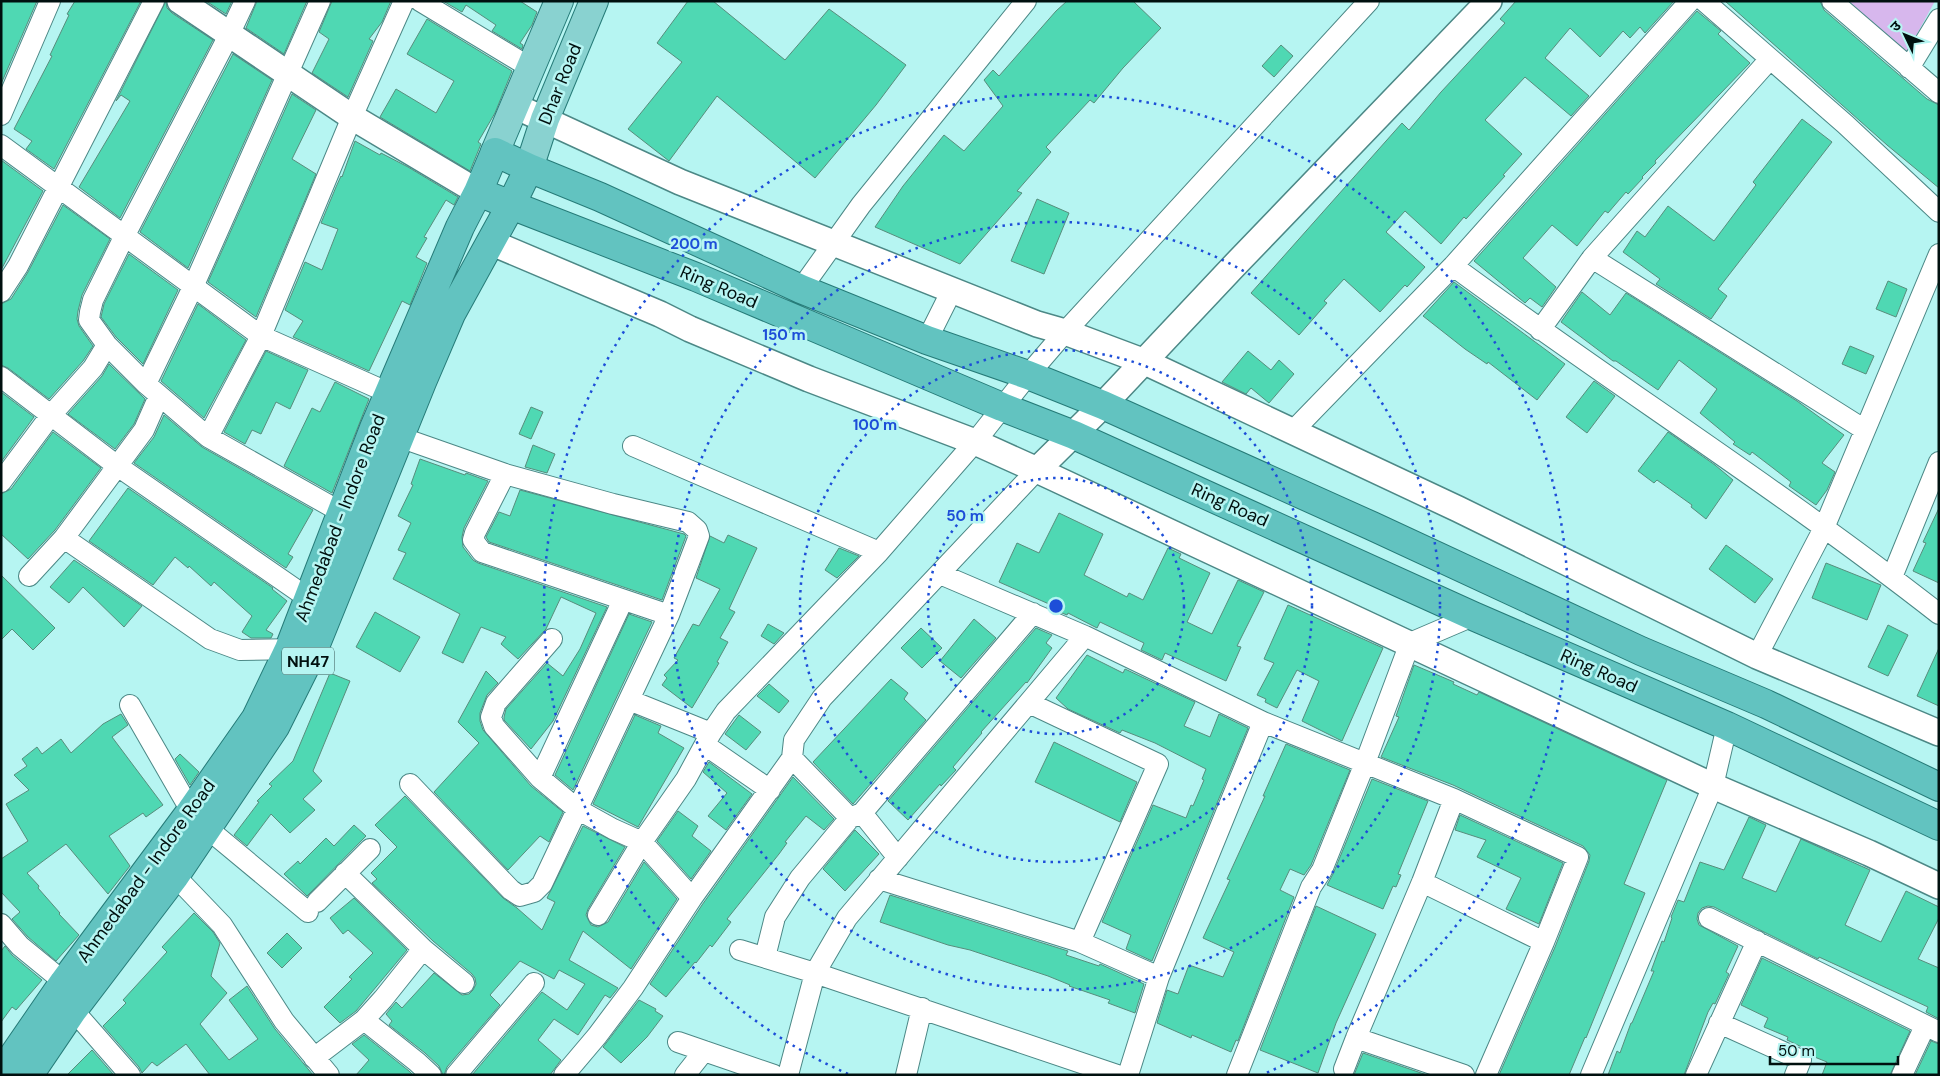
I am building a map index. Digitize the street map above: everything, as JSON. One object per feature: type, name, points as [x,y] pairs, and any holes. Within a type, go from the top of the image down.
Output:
[{"type":"highway","name":"Ring Road","points":[[494,152],[600,197],[801,289],[927,340],[1028,375],[1103,405],[1372,526],[1641,651],[1766,704],[1939,786]]},
{"type":"highway","name":"Ahmedabad - Indore Road","points":[[301,649],[308,598],[341,512],[374,428],[494,152]]},
{"type":"highway","name":"Ahmedabad - Indore Road","points":[[11,1068],[73,1010],[175,876],[200,820],[256,718],[301,649],[400,438],[452,314],[529,168]]},
{"type":"highway","name":"Ring Road","points":[[478,192],[696,277],[1002,407],[1074,435],[1473,616],[1727,726],[1939,826]]},
{"type":"highway","name":"Ahmedabad - Indore Road","points":[[11,1068],[64,982],[200,820]]},
{"type":"main road","name":"Dhar Road","points":[[494,152],[559,1]]},
{"type":"main road","name":"Dhar Road","points":[[529,168],[545,119],[594,1]]},
{"type":"street","points":[[1,115],[50,1]]},
{"type":"street","points":[[1,292],[18,266],[154,1]]},
{"type":"street","points":[[180,1],[352,117],[478,192]]},
{"type":"street","points":[[245,1],[125,236],[90,312],[89,320],[107,345],[153,390],[208,437],[341,512]]},
{"type":"street","points":[[29,576],[64,538],[116,464],[144,430],[153,390],[193,287],[320,1]]},
{"type":"street","points":[[208,437],[261,336],[352,117],[404,1]]},
{"type":"street","points":[[420,1],[531,68]]},
{"type":"street","points":[[801,289],[861,205],[1026,1]]},
{"type":"street","points":[[598,915],[642,842],[686,779],[726,711],[879,552],[975,442],[1065,332],[1369,1]]},
{"type":"street","points":[[564,1075],[597,1036],[633,988],[692,898],[792,758],[794,740],[822,698],[1037,470],[1145,362],[1240,260],[1490,1]]},
{"type":"street","points":[[1292,432],[1453,266],[1690,1]]},
{"type":"street","points":[[1704,1],[1845,124],[1939,212]]},
{"type":"street","points":[[1832,1],[1939,93]]},
{"type":"street","points":[[1909,68],[1939,19]]},
{"type":"street","points":[[1540,330],[1592,258],[1770,59]]},
{"type":"street","points":[[515,106],[680,182],[1037,324],[1065,332],[1145,362],[1458,509],[1757,656],[1939,733]]},
{"type":"street","points":[[1,145],[261,336],[389,393]]},
{"type":"street","points":[[490,242],[660,314],[690,330],[818,382],[975,442],[1410,643],[1713,786],[1939,886]]},
{"type":"street","points":[[1757,656],[1824,528],[1939,254]]},
{"type":"street","points":[[1592,258],[1865,430]]},
{"type":"street","points":[[1453,266],[1540,330],[1824,528],[1939,614]]},
{"type":"street","points":[[927,340],[952,290]]},
{"type":"street","points":[[1,482],[51,415],[93,368],[107,345]]},
{"type":"street","points":[[1,376],[116,464],[308,598]]},
{"type":"street","points":[[374,428],[505,474],[612,504],[688,522],[693,525],[699,536],[669,615],[542,884],[534,892],[520,896],[503,882],[410,784]]},
{"type":"street","points":[[633,446],[879,552]]},
{"type":"street","points":[[1892,577],[1939,462]]},
{"type":"street","points":[[505,474],[475,533],[473,540],[482,552],[495,558],[669,615]]},
{"type":"street","points":[[64,538],[210,639],[240,650],[301,649]]},
{"type":"street","points":[[940,574],[1086,636],[1263,722],[1454,799],[1578,857],[1544,942],[1486,1075]]},
{"type":"street","points":[[540,778],[623,600]]},
{"type":"street","points":[[765,958],[775,917],[800,878],[1033,613]]},
{"type":"street","points":[[1237,1075],[1311,887],[1322,870],[1365,763],[1410,643],[1473,616]]},
{"type":"street","points":[[788,1075],[815,973],[847,918],[1086,636]]},
{"type":"street","points":[[552,639],[496,703],[491,717],[494,726],[540,778],[577,809],[613,830],[642,842],[692,898]]},
{"type":"street","points":[[629,700],[708,739],[770,790]]},
{"type":"street","points":[[1029,703],[1158,764],[1080,942]]},
{"type":"street","points":[[130,705],[200,820],[313,907],[370,849]]},
{"type":"street","points":[[1128,1075],[1159,977],[1263,722]]},
{"type":"street","points":[[1591,1075],[1713,786],[1727,726]]},
{"type":"street","points":[[792,758],[856,816],[898,858]]},
{"type":"street","points":[[1344,1069],[1422,882],[1454,799]]},
{"type":"street","points":[[345,873],[423,949],[464,982]]},
{"type":"street","points":[[175,876],[222,925],[284,1021],[329,1075]]},
{"type":"street","points":[[879,879],[1080,942],[1159,977]]},
{"type":"street","points":[[1422,882],[1544,942]]},
{"type":"street","points":[[1709,918],[1932,1029],[1902,1075]]},
{"type":"street","points":[[1,924],[20,946],[64,982]]},
{"type":"street","points":[[1696,1075],[1757,941]]},
{"type":"street","points":[[314,1058],[364,1020],[384,999],[423,949]]},
{"type":"street","points":[[740,950],[922,1008],[1117,1075]]},
{"type":"street","points":[[456,1075],[534,983]]},
{"type":"street","points":[[906,1075],[922,1008]]},
{"type":"street","points":[[73,1010],[130,1075]]},
{"type":"street","points":[[364,1020],[417,1062],[430,1075]]},
{"type":"street","points":[[1719,1022],[1801,1060],[1795,1075]]},
{"type":"street","points":[[1356,1038],[1464,1075]]},
{"type":"street","points":[[678,1042],[774,1075]]},
{"type":"street","points":[[685,1075],[704,1051]]},
{"type":"shaded area","points":[[1846,1],[1935,1],[1906,54]]},
{"type":"building","points":[[1,1],[37,1],[1,84]]},
{"type":"building","points":[[75,1],[141,1],[54,169],[26,149],[32,141],[14,129],[52,56],[50,55],[69,15],[67,14]]},
{"type":"building","points":[[166,1],[167,8],[172,13],[213,40],[120,218],[79,187],[130,101],[121,95],[116,101]]},
{"type":"building","points":[[206,1],[232,1],[226,14]]},
{"type":"building","points":[[257,1],[307,1],[284,54],[246,28]]},
{"type":"building","points":[[332,1],[391,1],[382,22],[369,39],[373,41],[348,97],[312,73],[329,39],[319,32]]},
{"type":"building","points":[[443,1],[520,1],[537,12],[532,25],[520,43],[523,45],[522,49],[492,31],[496,25],[466,5],[462,12]]},
{"type":"building","points":[[688,1],[713,1],[785,60],[829,9],[906,65],[876,105],[815,178],[717,96],[669,161],[628,129],[682,62],[657,43]]},
{"type":"building","points":[[1067,1],[1133,1],[1161,28],[1123,68],[1094,103],[1090,100],[1046,147],[1051,152],[1017,191],[1022,193],[960,264],[875,227],[903,186],[944,135],[964,151],[1003,106],[984,80],[993,70],[999,76]]},
{"type":"building","points":[[1516,1],[1674,1],[1645,33],[1640,27],[1630,38],[1623,31],[1600,57],[1570,28],[1545,58],[1589,96],[1571,116],[1525,77],[1485,120],[1522,154],[1503,175],[1505,176],[1466,219],[1464,217],[1441,244],[1405,211],[1386,232],[1425,267],[1380,312],[1344,279],[1324,301],[1327,303],[1299,335],[1251,293],[1402,123],[1409,130],[1441,92],[1505,23],[1500,19]]},
{"type":"building","points":[[1725,1],[1820,1],[1824,10],[1927,99],[1939,105],[1939,188],[1887,145]]},
{"type":"building","points":[[1697,11],[1721,31],[1718,34],[1750,63],[1655,161],[1656,163],[1628,194],[1626,192],[1608,213],[1605,211],[1577,246],[1552,225],[1523,258],[1556,287],[1542,307],[1530,298],[1525,303],[1474,261]]},
{"type":"building","points":[[427,19],[512,71],[495,113],[478,142],[481,144],[470,171],[380,117],[396,89],[436,113],[454,81],[407,54]]},
{"type":"building","points":[[1281,45],[1293,56],[1274,77],[1262,66]]},
{"type":"building","points":[[233,54],[272,80],[188,268],[140,232]]},
{"type":"building","points":[[292,94],[316,110],[292,159],[316,174],[256,317],[208,282]]},
{"type":"building","points":[[1802,119],[1832,142],[1718,289],[1727,296],[1711,319],[1656,284],[1660,279],[1623,252],[1637,231],[1645,237],[1668,206],[1714,241],[1756,185],[1753,182]]},
{"type":"building","points":[[355,141],[380,155],[381,153],[408,167],[458,197],[454,205],[446,200],[424,237],[427,238],[416,257],[427,263],[410,305],[402,301],[369,371],[293,337],[303,321],[285,310],[305,262],[322,270],[338,229],[321,223],[342,177]]},
{"type":"building","points":[[1,160],[43,191],[1,270]]},
{"type":"building","points":[[1037,199],[1069,213],[1044,274],[1011,261]]},
{"type":"building","points":[[63,205],[110,239],[82,295],[78,311],[77,319],[79,326],[93,346],[83,361],[49,399],[8,368],[1,365],[1,304],[11,299],[28,272]]},
{"type":"building","points":[[129,254],[178,290],[143,364],[116,337],[101,317],[104,304]]},
{"type":"building","points":[[1888,281],[1907,289],[1896,317],[1876,309]]},
{"type":"building","points":[[1454,282],[1565,364],[1537,400],[1488,362],[1487,364],[1465,349],[1423,316]]},
{"type":"building","points":[[1582,292],[1610,315],[1626,293],[1797,401],[1844,435],[1822,463],[1835,472],[1827,490],[1816,505],[1789,486],[1791,482],[1752,452],[1750,455],[1733,444],[1735,442],[1700,413],[1717,389],[1679,360],[1658,390],[1616,361],[1613,361],[1561,322]]},
{"type":"building","points":[[198,304],[246,340],[204,418],[161,381]]},
{"type":"building","points":[[1850,346],[1874,356],[1866,374],[1842,364]]},
{"type":"building","points":[[266,351],[308,370],[290,409],[276,402],[261,434],[252,430],[245,444],[224,432]]},
{"type":"building","points":[[1248,351],[1271,370],[1279,360],[1294,374],[1269,403],[1251,388],[1246,394],[1222,382]]},
{"type":"building","points":[[109,364],[145,399],[134,424],[115,449],[68,414],[102,376]]},
{"type":"building","points":[[1594,381],[1615,396],[1587,433],[1566,417]]},
{"type":"building","points":[[335,382],[369,399],[332,493],[284,466],[312,408],[320,412]]},
{"type":"building","points":[[1,392],[34,417],[1,462]]},
{"type":"building","points":[[531,407],[543,412],[531,439],[519,434]]},
{"type":"building","points":[[164,415],[202,447],[313,510],[288,554],[293,557],[286,568],[134,463],[154,437]]},
{"type":"building","points":[[53,432],[101,468],[55,530],[28,559],[1,534],[1,494],[11,489]]},
{"type":"building","points":[[1668,432],[1733,480],[1706,519],[1691,507],[1692,505],[1657,480],[1654,483],[1638,471]]},
{"type":"building","points":[[533,445],[555,454],[547,473],[525,467]]},
{"type":"building","points":[[420,459],[488,481],[464,528],[462,537],[463,547],[473,560],[607,607],[553,721],[531,749],[504,720],[506,709],[547,663],[563,676],[580,649],[596,613],[561,597],[546,629],[518,659],[501,644],[506,637],[481,627],[463,663],[442,653],[460,614],[393,579],[406,553],[398,550],[411,523],[398,516],[413,485],[411,484]]},
{"type":"building","points":[[128,488],[273,588],[287,601],[266,630],[273,634],[271,638],[251,638],[242,632],[252,616],[214,582],[211,586],[189,566],[188,568],[175,557],[153,585],[89,541]]},
{"type":"building","points":[[520,490],[684,534],[686,536],[662,600],[489,542],[486,537],[499,512],[510,516]]},
{"type":"building","points":[[1939,508],[1939,583],[1913,571],[1926,543],[1923,542]]},
{"type":"building","points":[[1059,513],[1103,534],[1084,575],[1127,597],[1129,593],[1143,600],[1168,548],[1181,554],[1179,558],[1210,573],[1187,622],[1212,634],[1238,580],[1264,592],[1237,646],[1241,647],[1226,681],[1165,653],[1162,660],[1141,650],[1144,643],[1100,622],[1097,628],[1068,613],[1067,615],[1047,607],[1049,604],[999,582],[1017,543],[1039,553]]},
{"type":"building","points":[[728,535],[757,548],[729,609],[735,612],[720,638],[728,642],[717,662],[719,663],[692,708],[662,685],[667,678],[664,675],[678,660],[674,658],[693,624],[699,626],[720,589],[696,578],[710,536],[724,543]]},
{"type":"building","points":[[1726,545],[1773,579],[1755,603],[1709,569]]},
{"type":"building","points":[[839,548],[859,556],[837,578],[825,570]]},
{"type":"building","points":[[74,560],[142,606],[124,627],[83,587],[69,603],[50,587]]},
{"type":"building","points":[[1826,563],[1881,585],[1867,620],[1812,598]]},
{"type":"building","points":[[1,575],[55,628],[33,650],[12,629],[1,640]]},
{"type":"building","points":[[1288,605],[1383,648],[1342,741],[1302,721],[1319,681],[1297,670],[1277,708],[1265,702],[1266,699],[1257,695],[1274,663],[1264,659]]},
{"type":"building","points":[[375,612],[420,637],[400,672],[356,647]]},
{"type":"building","points":[[629,614],[652,622],[573,790],[555,775]]},
{"type":"building","points":[[974,619],[996,638],[961,678],[940,661]]},
{"type":"building","points":[[768,624],[784,633],[774,644],[761,636]]},
{"type":"building","points":[[1888,625],[1908,635],[1888,676],[1868,667]]},
{"type":"building","points":[[921,628],[942,648],[922,668],[901,648]]},
{"type":"building","points":[[1036,628],[1052,635],[1046,643],[1052,648],[1027,683],[981,732],[953,767],[956,770],[941,786],[940,784],[908,820],[888,801]]},
{"type":"building","points":[[1939,648],[1939,706],[1917,696]]},
{"type":"building","points":[[1087,655],[1123,673],[1125,669],[1195,702],[1184,726],[1210,737],[1219,714],[1248,728],[1152,961],[1126,949],[1131,935],[1102,922],[1153,805],[1186,818],[1204,780],[1202,779],[1206,769],[1155,743],[1122,730],[1120,733],[1068,709],[1056,698]]},
{"type":"building","points":[[1414,665],[1454,682],[1453,684],[1477,695],[1479,692],[1667,780],[1624,884],[1645,893],[1569,1075],[1499,1075],[1555,947],[1590,855],[1583,846],[1453,785],[1381,757],[1399,717],[1396,716]]},
{"type":"building","points":[[486,671],[498,683],[487,695],[480,713],[483,730],[531,786],[563,812],[549,842],[540,836],[508,870],[434,792],[479,743],[458,722]]},
{"type":"building","points":[[330,673],[350,681],[313,771],[322,781],[303,799],[315,810],[290,833],[271,814],[247,846],[234,835],[259,802],[257,801],[272,786],[269,784],[293,761]]},
{"type":"building","points":[[891,679],[908,693],[904,699],[926,720],[853,804],[813,762]]},
{"type":"building","points":[[769,684],[789,701],[779,713],[757,696]]},
{"type":"building","points":[[121,714],[128,725],[112,737],[163,805],[146,817],[143,813],[109,836],[130,866],[108,894],[66,844],[27,873],[59,914],[79,935],[56,961],[28,937],[12,919],[20,912],[1,892],[1,859],[28,841],[6,804],[29,790],[14,775],[27,766],[22,759],[37,747],[42,754],[61,739],[71,753],[103,724]]},
{"type":"building","points":[[635,715],[661,726],[658,733],[684,748],[638,827],[593,804]]},
{"type":"building","points":[[739,715],[761,732],[746,750],[725,734]]},
{"type":"building","points":[[1054,742],[1137,782],[1120,822],[1035,782]]},
{"type":"building","points":[[1286,744],[1350,770],[1311,865],[1304,875],[1290,869],[1280,890],[1294,897],[1238,1041],[1236,1040],[1231,1052],[1192,1035],[1191,1038],[1157,1023],[1167,990],[1178,994],[1189,965],[1223,977],[1234,952],[1203,938],[1230,880],[1227,879],[1265,796],[1263,796]]},
{"type":"building","points":[[180,754],[199,772],[190,785],[175,759]]},
{"type":"building","points":[[709,762],[752,794],[726,830],[708,816],[727,793],[703,772]]},
{"type":"building","points":[[793,777],[834,819],[824,830],[806,816],[785,842],[787,843],[779,854],[727,919],[731,922],[712,947],[710,945],[666,997],[650,984],[702,905]]},
{"type":"building","points":[[1372,779],[1428,801],[1398,874],[1401,875],[1396,887],[1393,886],[1383,909],[1327,885]]},
{"type":"building","points":[[405,796],[503,898],[542,930],[555,902],[547,898],[583,826],[625,847],[588,909],[586,915],[591,925],[598,927],[608,922],[644,862],[677,899],[631,969],[583,931],[569,960],[618,988],[610,998],[605,995],[578,1035],[554,1019],[538,1040],[561,1060],[550,1075],[472,1075],[542,992],[567,1010],[585,984],[559,970],[554,979],[520,961],[490,995],[500,1005],[447,1067],[444,1075],[439,1066],[425,1053],[389,1025],[392,1021],[386,1014],[396,1002],[402,1008],[434,973],[462,995],[469,994],[476,984],[472,974],[433,941],[372,883],[377,879],[371,873],[397,847],[375,825]]},
{"type":"building","points":[[678,811],[698,826],[692,836],[711,851],[691,879],[657,841]]},
{"type":"building","points":[[1460,815],[1563,863],[1539,924],[1506,909],[1521,878],[1477,857],[1486,840],[1455,830]]},
{"type":"building","points":[[1749,817],[1766,825],[1742,878],[1776,892],[1801,839],[1870,870],[1845,925],[1881,942],[1906,891],[1939,907],[1939,918],[1918,959],[1939,968],[1939,1019],[1926,1012],[1928,1007],[1819,957],[1818,959],[1714,907],[1708,906],[1702,908],[1698,913],[1699,925],[1738,946],[1726,972],[1729,974],[1715,1004],[1713,1003],[1708,1012],[1684,1075],[1608,1075],[1617,1051],[1620,1053],[1654,971],[1651,971],[1662,941],[1664,942],[1678,900],[1684,902],[1700,862],[1724,870]]},
{"type":"building","points":[[354,825],[366,836],[307,896],[284,874],[298,861],[300,864],[326,838],[334,846]]},
{"type":"building","points":[[855,830],[879,854],[845,891],[823,869]]},
{"type":"building","points":[[890,895],[1068,951],[1066,955],[1099,966],[1100,964],[1144,984],[1135,1013],[1108,1003],[1110,1000],[1069,986],[1048,976],[880,922]]},
{"type":"building","points":[[354,898],[407,950],[356,1011],[340,1023],[324,1007],[352,979],[349,977],[373,953],[348,930],[343,934],[330,918]]},
{"type":"building","points":[[1316,906],[1376,934],[1336,1023],[1318,1073],[1260,1050]]},
{"type":"building","points":[[194,913],[213,932],[220,943],[211,976],[227,993],[200,1024],[229,1060],[258,1039],[229,1000],[247,986],[275,1029],[313,1075],[210,1075],[186,1044],[157,1066],[152,1062],[142,1073],[139,1067],[103,1026],[126,1003],[123,1000],[167,952],[162,947]]},
{"type":"building","points":[[287,933],[302,948],[282,968],[267,953]]},
{"type":"building","points":[[5,946],[12,955],[42,980],[16,1010],[12,1007],[1,1022],[1,951]]},
{"type":"building","points":[[1762,958],[1910,1031],[1890,1075],[1822,1075],[1827,1062],[1812,1056],[1806,1049],[1787,1040],[1788,1037],[1764,1027],[1768,1018],[1741,1005]]},
{"type":"building","points":[[639,1000],[656,1009],[655,1011],[663,1016],[647,1037],[621,1063],[603,1047]]},
{"type":"building","points":[[364,1035],[413,1075],[356,1075],[369,1060],[352,1044]]},
{"type":"building","points":[[1931,1041],[1939,1044],[1939,1075],[1915,1075]]},
{"type":"building","points":[[92,1050],[113,1074],[67,1075]]},
{"type":"building","points":[[1363,1053],[1427,1075],[1354,1075]]}]
